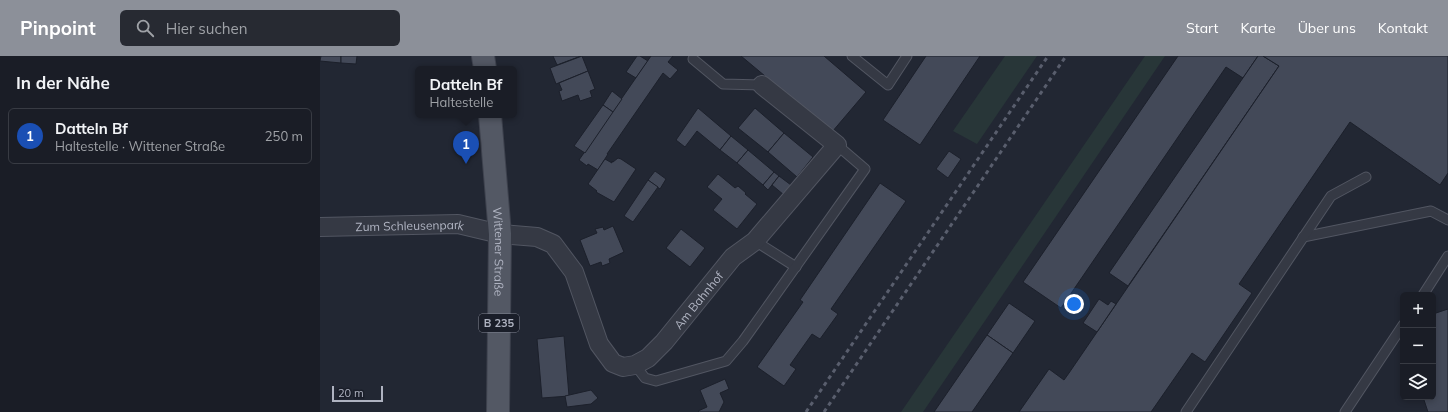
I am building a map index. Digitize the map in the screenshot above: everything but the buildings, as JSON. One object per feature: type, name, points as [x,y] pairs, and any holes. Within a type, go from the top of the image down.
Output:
[{"type":"main road","points":[[483,56],[485,66]]},
{"type":"main road","name":"Wittener Straße","points":[[490,118],[500,234],[498,412]]},
{"type":"street","points":[[762,85],[837,145]]},
{"type":"street","name":"Am Bahnhof","points":[[635,365],[648,358],[664,342],[733,257],[755,241],[837,145]]},
{"type":"street","name":"Zum Schleusenpark","points":[[320,227],[458,224],[500,234]]},
{"type":"street","points":[[500,234],[537,237],[553,244],[574,272],[599,344],[606,355],[613,363],[623,367],[635,365]]},
{"type":"lane","points":[[852,56],[888,85],[908,56]]},
{"type":"lane","points":[[692,60],[723,84],[762,85]]},
{"type":"lane","points":[[635,365],[645,378],[656,381],[726,361],[743,341],[865,169],[837,145]]},
{"type":"lane","points":[[1186,412],[1331,196],[1366,177]]},
{"type":"lane","points":[[1303,237],[1431,211],[1448,220]]},
{"type":"lane","points":[[755,241],[796,267]]},
{"type":"lane","points":[[1425,292],[1448,256]]},
{"type":"lane","points":[[1345,412],[1401,328]]},
{"type":"shaded area","points":[[1005,56],[1037,56],[977,144],[953,131]]},
{"type":"shaded area","points":[[1145,56],[1165,56],[923,412],[901,412]]},
{"type":"railway","points":[[806,412],[1048,56]]},
{"type":"railway","points":[[824,412],[1066,56]]},
{"type":"place","name":"Datteln Bf","points":[[466,164]]}]
